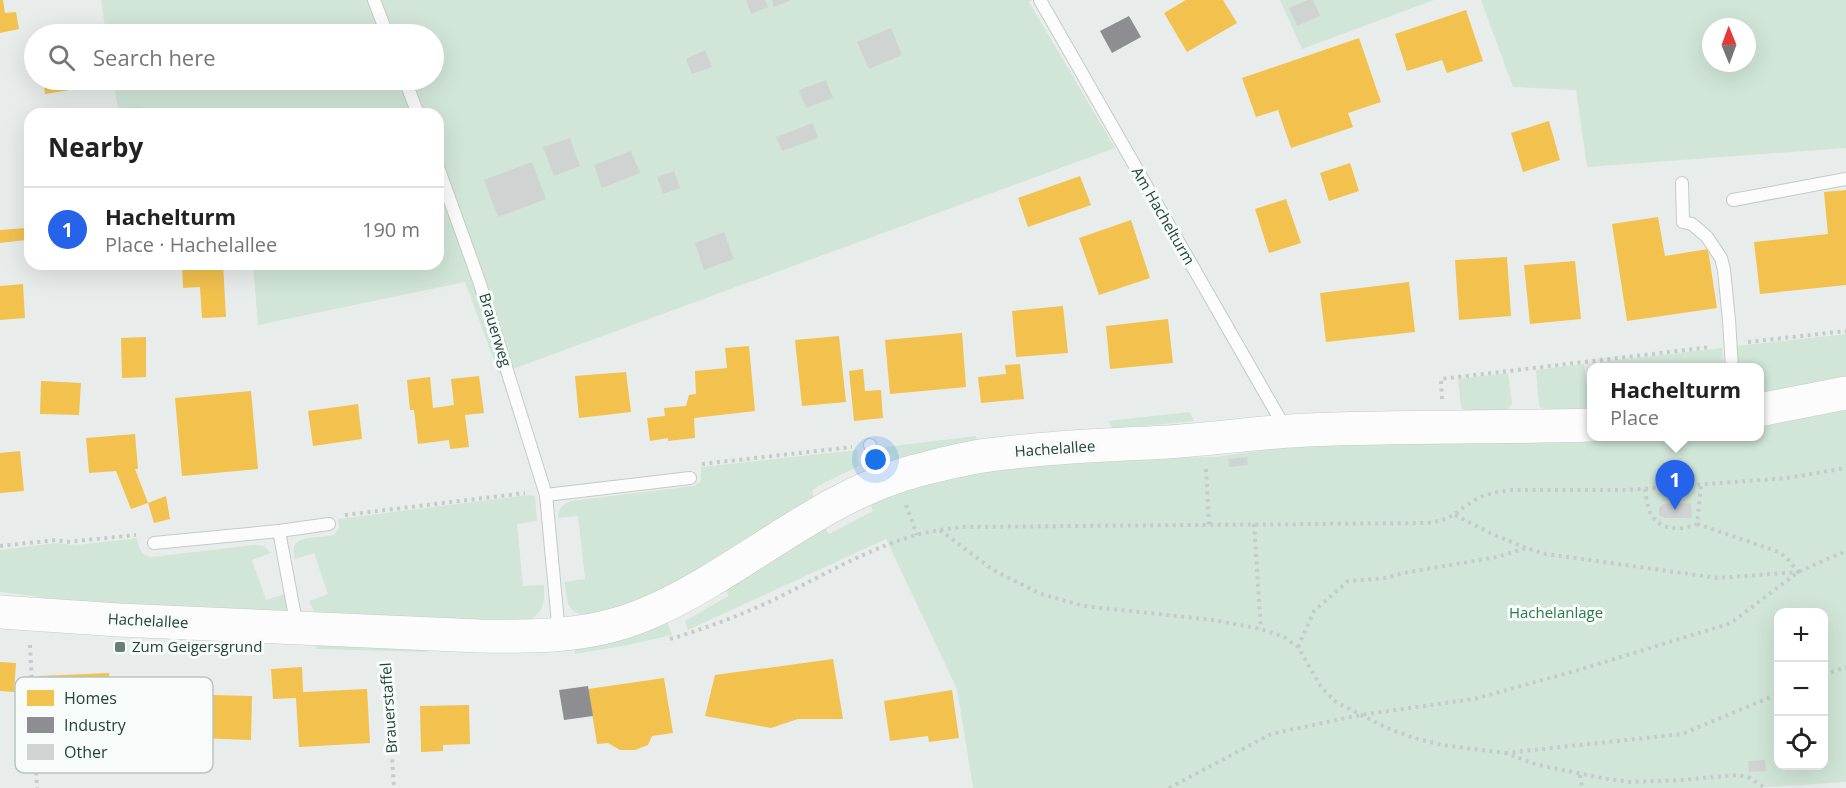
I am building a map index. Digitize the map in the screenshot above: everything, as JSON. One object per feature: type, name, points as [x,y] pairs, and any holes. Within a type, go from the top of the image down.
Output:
[{"type":"street","points":[[1764,409],[1846,393]]},
{"type":"street","name":"Hachelallee","points":[[0,612],[119,620],[479,636],[579,633],[629,620],[695,598],[812,518],[854,495],[912,472],[987,455],[1317,430],[1587,425]]},
{"type":"lane","points":[[374,0],[383,24]]},
{"type":"lane","name":"Am Hachelturm","points":[[1040,0],[1287,432]]},
{"type":"lane","points":[[409,90],[416,108]]},
{"type":"lane","points":[[1733,200],[1846,179]]},
{"type":"lane","points":[[1682,183],[1683,222],[1692,224],[1707,237],[1721,258],[1732,363]]},
{"type":"lane","name":"Brauerweg","points":[[444,184],[479,281],[546,495]]},
{"type":"lane","points":[[870,445],[880,468],[891,480]]},
{"type":"lane","points":[[559,635],[546,495],[690,478]]},
{"type":"lane","points":[[154,543],[329,524]]},
{"type":"lane","points":[[279,531],[297,628]]},
{"type":"path","points":[[1205,440],[1209,525]]},
{"type":"path","points":[[667,640],[692,633],[768,602],[847,563],[901,540],[939,530],[978,525],[1082,527],[1428,523],[1448,519],[1476,499],[1512,490],[1645,489],[1787,478],[1846,468]]},
{"type":"path","points":[[1697,524],[1701,485]]},
{"type":"path","points":[[1645,489],[1649,511],[1657,522],[1680,529],[1697,524],[1779,552],[1798,572]]},
{"type":"path","points":[[329,524],[338,516],[534,492],[546,495]]},
{"type":"path","points":[[1455,515],[1490,533],[1546,554],[1718,578],[1798,572]]},
{"type":"path","points":[[1254,524],[1261,629]]},
{"type":"path","points":[[939,530],[993,570],[1041,594],[1084,606],[1213,620],[1261,629],[1284,638],[1298,647],[1321,687],[1336,702],[1387,728],[1414,738],[1442,745],[1505,753],[1538,765],[1580,775],[1631,782],[1738,775],[1750,778],[1765,788]]},
{"type":"path","points":[[0,546],[136,535],[154,543]]},
{"type":"path","points":[[1298,647],[1314,611],[1347,580],[1386,578],[1497,557],[1526,548]]},
{"type":"path","points":[[1169,788],[1271,734],[1360,714],[1474,699],[1582,669],[1731,623],[1798,572],[1846,550]]},
{"type":"path","name":"Brauerstaffel","points":[[375,631],[386,658],[394,788]]},
{"type":"path","points":[[23,642],[30,642],[32,677]]},
{"type":"path","points":[[1828,674],[1846,667]]},
{"type":"path","points":[[1505,753],[1682,734],[1774,696]]},
{"type":"path","points":[[36,773],[37,788]]},
{"type":"path","points":[[1580,775],[1582,788]]},
{"type":"green space","points":[[101,0],[1032,0],[1029,2],[1115,148],[499,374],[465,282],[258,325],[253,270],[444,270],[444,108],[118,108],[115,90],[444,90],[444,24],[105,24]]},
{"type":"green space","points":[[1280,0],[1434,0],[1302,49]]},
{"type":"green space","points":[[1481,0],[1846,0],[1846,148],[1587,167],[1576,90],[1513,87]]},
{"type":"green space","points":[[1846,334],[1846,379],[1764,395],[1764,363],[1738,363],[1736,346]]},
{"type":"green space","points":[[1722,348],[1724,363],[1600,363]]},
{"type":"green space","points":[[1584,364],[1587,389],[1586,410],[1546,411],[1539,406],[1536,370]]},
{"type":"green space","points":[[1508,373],[1512,404],[1506,411],[1465,411],[1461,407],[1458,379]]},
{"type":"green space","name":"Hachelanlage","points":[[1846,405],[1846,782],[1757,788],[973,788],[957,689],[886,539],[688,630],[685,621],[728,596],[726,587],[824,526],[829,534],[873,511],[867,497],[912,483],[1068,459],[1215,457],[1322,442],[1587,436],[1587,441],[1764,441],[1764,422]]},
{"type":"green space","points":[[1190,412],[1194,421],[1113,429],[1108,421]]},
{"type":"green space","points":[[976,436],[977,441],[891,464],[886,456],[885,447]]},
{"type":"green space","points":[[857,450],[859,466],[818,486],[812,491],[814,499],[705,567],[634,605],[584,615],[572,610],[568,604],[564,582],[585,579],[578,516],[558,518],[560,509],[567,502],[694,486],[701,481],[701,467]]},
{"type":"green space","points":[[527,495],[535,496],[537,521],[517,524],[523,586],[544,585],[542,607],[540,612],[531,619],[525,622],[317,613],[313,609],[309,601],[328,594],[314,553],[295,559],[293,551],[299,541],[334,535],[339,528],[338,519]]},
{"type":"green space","points":[[137,538],[142,553],[151,557],[254,545],[264,546],[271,553],[252,560],[266,600],[285,594],[287,611],[75,605],[34,596],[0,592],[0,550],[56,543],[76,545]]},
{"type":"green space","points":[[667,622],[672,635],[575,654],[574,648]]},
{"type":"green space","points":[[316,644],[426,648],[427,652],[316,649]]},
{"type":"building: Homes","points":[[0,0],[3,0],[5,13],[16,12],[19,29],[0,33]]},
{"type":"building: Homes","points":[[1186,0],[1223,0],[1237,23],[1187,52],[1164,13]]},
{"type":"building: Homes","points":[[1466,10],[1483,61],[1447,73],[1442,60],[1407,71],[1395,34]]},
{"type":"building: Homes","points":[[1359,38],[1381,102],[1348,113],[1353,127],[1291,148],[1278,110],[1256,117],[1242,78]]},
{"type":"building: Homes","points":[[44,90],[70,90],[45,94]]},
{"type":"building: Homes","points":[[1549,121],[1560,160],[1523,172],[1511,133]]},
{"type":"building: Homes","points":[[1350,163],[1359,191],[1329,201],[1320,173]]},
{"type":"building: Homes","points":[[1080,176],[1091,205],[1028,227],[1018,198]]},
{"type":"building: Homes","points":[[1846,190],[1846,285],[1760,294],[1754,242],[1828,234],[1824,192]]},
{"type":"building: Homes","points":[[1286,199],[1301,243],[1269,253],[1255,209]]},
{"type":"building: Homes","points":[[1658,217],[1665,256],[1708,249],[1717,308],[1627,321],[1612,224]]},
{"type":"building: Homes","points":[[1131,220],[1150,278],[1099,295],[1079,238]]},
{"type":"building: Homes","points":[[24,228],[24,240],[0,243],[0,230]]},
{"type":"building: Homes","points":[[1507,257],[1511,316],[1459,320],[1455,260]]},
{"type":"building: Homes","points":[[1575,261],[1581,319],[1530,324],[1524,265]]},
{"type":"building: Homes","points":[[182,270],[223,270],[226,317],[202,318],[200,287],[183,288]]},
{"type":"building: Homes","points":[[1409,282],[1415,332],[1326,342],[1320,293]]},
{"type":"building: Homes","points":[[23,284],[25,318],[0,320],[0,286]]},
{"type":"building: Homes","points":[[1063,306],[1068,353],[1016,357],[1012,311]]},
{"type":"building: Homes","points":[[1168,319],[1173,363],[1110,369],[1106,326]]},
{"type":"building: Homes","points":[[962,333],[966,387],[890,394],[885,340]]},
{"type":"building: Homes","points":[[839,336],[846,402],[802,406],[795,340]]},
{"type":"building: Homes","points":[[146,337],[146,377],[122,378],[121,338]]},
{"type":"building: Homes","points":[[749,346],[755,411],[694,418],[695,438],[650,441],[647,418],[665,416],[664,408],[686,406],[689,395],[696,394],[695,371],[727,368],[725,348]]},
{"type":"building: Homes","points":[[1020,364],[1024,399],[981,403],[978,377],[1006,374],[1005,365]]},
{"type":"building: Homes","points":[[863,369],[865,391],[881,390],[883,418],[854,421],[849,371]]},
{"type":"building: Homes","points":[[626,372],[631,412],[579,418],[575,376]]},
{"type":"building: Homes","points":[[479,376],[484,413],[465,415],[469,447],[450,449],[449,440],[418,444],[414,410],[410,410],[407,380],[430,377],[433,408],[454,405],[451,379]]},
{"type":"building: Homes","points":[[41,381],[81,383],[79,415],[40,414]]},
{"type":"building: Homes","points":[[251,391],[258,469],[182,476],[175,398]]},
{"type":"building: Homes","points":[[358,404],[362,439],[313,446],[308,411]]},
{"type":"building: Homes","points":[[135,434],[138,469],[135,469],[148,503],[131,509],[116,471],[89,473],[86,438]]},
{"type":"building: Homes","points":[[20,451],[24,491],[0,493],[0,453]]},
{"type":"building: Homes","points":[[166,496],[170,519],[154,523],[148,503]]},
{"type":"building: Homes","points":[[833,659],[843,719],[798,719],[771,728],[705,716],[715,675]]},
{"type":"building: Homes","points":[[0,662],[16,663],[14,692],[0,691]]},
{"type":"building: Homes","points":[[302,667],[303,692],[367,689],[370,743],[299,747],[296,698],[273,699],[271,669]]},
{"type":"building: Homes","points":[[109,673],[109,677],[39,677]]},
{"type":"building: Homes","points":[[664,678],[673,733],[652,736],[648,745],[635,750],[620,750],[608,743],[597,744],[588,689]]},
{"type":"building: Homes","points":[[952,690],[959,738],[929,742],[928,736],[890,741],[884,701]]},
{"type":"building: Homes","points":[[213,695],[252,696],[251,740],[213,739]]},
{"type":"building: Homes","points":[[469,705],[470,744],[443,745],[443,751],[421,752],[420,706]]},
{"type":"building: Industry","points":[[1129,16],[1141,37],[1112,53],[1100,31]]},
{"type":"building: Industry","points":[[588,686],[593,716],[564,720],[559,690]]},
{"type":"building: Other","points":[[746,0],[765,0],[768,7],[751,14]]},
{"type":"building: Other","points":[[772,0],[792,0],[774,7]]},
{"type":"building: Other","points":[[1313,0],[1320,16],[1297,26],[1289,8]]},
{"type":"building: Other","points":[[891,28],[902,55],[869,69],[857,42]]},
{"type":"building: Other","points":[[705,50],[712,67],[692,74],[686,59]]},
{"type":"building: Other","points":[[826,80],[833,98],[806,108],[799,90]]},
{"type":"building: Other","points":[[813,123],[818,138],[782,151],[776,137]]},
{"type":"building: Other","points":[[570,138],[580,166],[554,176],[543,147]]},
{"type":"building: Other","points":[[631,151],[640,173],[602,188],[594,165]]},
{"type":"building: Other","points":[[532,162],[546,199],[498,217],[484,180]]},
{"type":"building: Other","points":[[674,171],[680,188],[663,194],[657,177]]},
{"type":"building: Other","points":[[724,232],[734,259],[704,270],[695,243]]},
{"type":"building: Other","points":[[1247,457],[1248,465],[1229,467],[1228,459]]},
{"type":"building: Other","points":[[1691,503],[1692,518],[1665,518],[1659,515],[1659,508],[1663,504]]},
{"type":"building: Other","points":[[1765,760],[1766,771],[1749,772],[1748,761]]},
{"type":"place","name":"Hachelturm","points":[[1675,510]]},
{"type":"place","name":"Zum Geigersgrund","points":[[120,647]]}]
